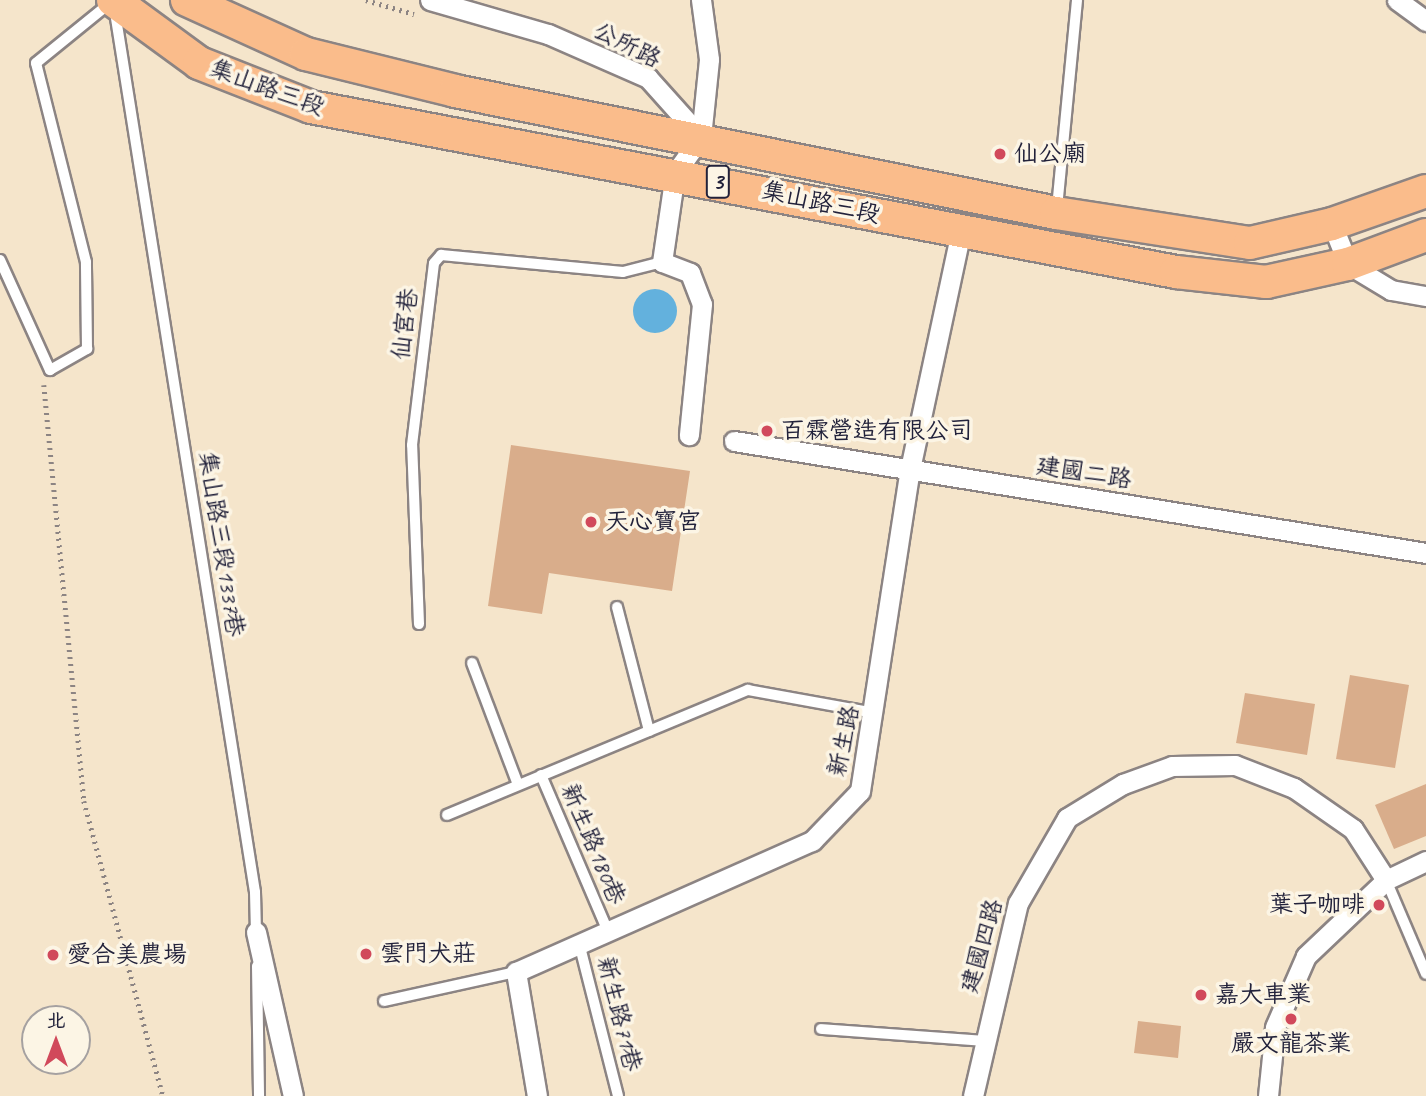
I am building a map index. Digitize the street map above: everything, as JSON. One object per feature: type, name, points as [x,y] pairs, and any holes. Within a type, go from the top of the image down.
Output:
[{"type":"main road","name":"集山路三段","points":[[113,0],[199,64],[311,107],[675,173],[961,232],[1266,282],[1348,264]]},
{"type":"main road","name":"集山路三段","points":[[187,0],[306,54],[455,91],[701,137],[1056,213],[1250,243],[1332,224]]},
{"type":"main road","name":"3","points":[[1332,224],[1426,191]]},
{"type":"main road","name":"3","points":[[1348,264],[1426,235]]},
{"type":"street","name":"公所路","points":[[430,0],[548,34],[648,78],[701,137]]},
{"type":"street","points":[[688,435],[702,304],[690,274],[662,262],[675,173],[701,137],[709,59],[701,0]]},
{"type":"street","points":[[1397,0],[1426,21]]},
{"type":"street","points":[[1332,224],[1348,264],[1391,290],[1426,296]]},
{"type":"street","name":"新生路","points":[[516,972],[607,929],[812,841],[860,791],[876,713],[910,469],[961,232]]},
{"type":"street","name":"建國二路","points":[[734,441],[1426,553]]},
{"type":"street","name":"建國四路","points":[[973,1096],[1018,903],[1067,818],[1123,784],[1172,765],[1234,765],[1294,788],[1353,829],[1386,880]]},
{"type":"street","points":[[1268,1096],[1275,1027],[1306,956],[1386,880],[1426,861]]},
{"type":"street","points":[[256,932],[293,1096]]},
{"type":"street","points":[[516,972],[537,1096]]},
{"type":"lane","points":[[0,260],[50,370],[87,349],[86,261],[36,64],[113,0]]},
{"type":"lane","name":"集山路三段1337巷","points":[[113,0],[251,864],[256,932],[258,1096]]},
{"type":"lane","points":[[1056,213],[1077,0]]},
{"type":"lane","name":"仙宮巷","points":[[419,624],[412,445],[434,263],[441,255],[623,272],[662,262]]},
{"type":"lane","points":[[617,607],[649,731]]},
{"type":"lane","points":[[472,663],[518,785]]},
{"type":"lane","points":[[447,815],[748,690],[876,713]]},
{"type":"lane","name":"新生路180巷","points":[[541,775],[607,929]]},
{"type":"lane","points":[[1386,880],[1426,974]]},
{"type":"lane","name":"新生路71巷","points":[[579,942],[618,1096]]},
{"type":"lane","points":[[384,1001],[516,972]]},
{"type":"lane","points":[[821,1029],[984,1041]]},
{"type":"path","points":[[34,335],[84,801],[163,1096]]},
{"type":"water","points":[[655,289],[671,295],[677,311],[671,327],[655,333],[639,327],[633,311],[639,295]]},
{"type":"building","name":"天心寶宮","points":[[511,445],[690,471],[672,591],[549,573],[542,614],[488,606]]},
{"type":"building","points":[[1350,675],[1409,685],[1395,768],[1336,759]]},
{"type":"building","points":[[1245,693],[1315,704],[1307,755],[1236,743]]},
{"type":"building","points":[[1426,784],[1426,836],[1394,849],[1375,805]]},
{"type":"building","points":[[1138,1021],[1181,1026],[1178,1058],[1134,1053]]},
{"type":"place","name":"仙公廟","points":[[1000,154]]},
{"type":"place","name":"百霖營造有限公司","points":[[767,431]]},
{"type":"place","name":"天心寶宮","points":[[591,522]]},
{"type":"place","name":"葉子咖啡","points":[[1379,905]]},
{"type":"place","name":"雲門犬莊","points":[[366,954]]},
{"type":"place","name":"愛合美農場","points":[[53,955]]},
{"type":"place","name":"嘉大車業","points":[[1201,995]]},
{"type":"place","name":"嚴文龍茶業","points":[[1291,1019]]}]
